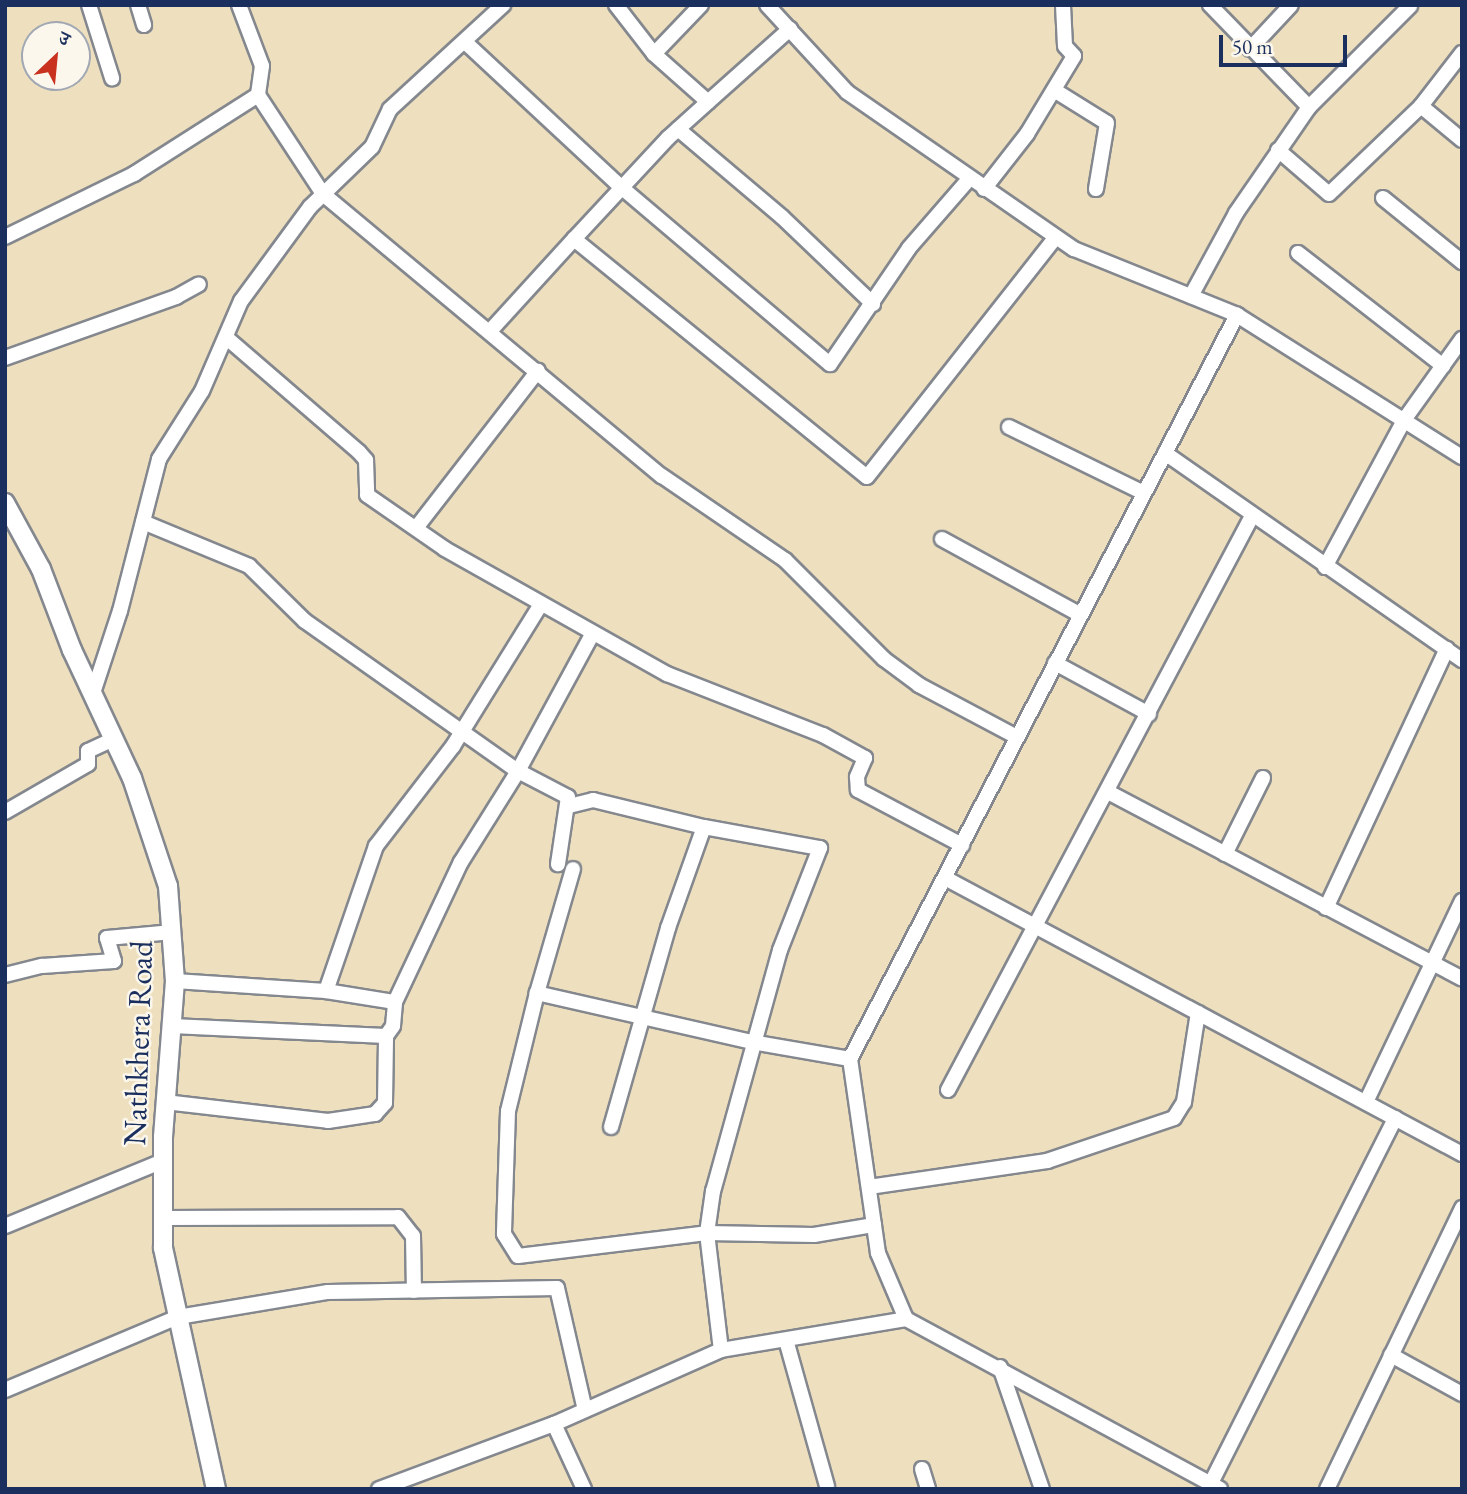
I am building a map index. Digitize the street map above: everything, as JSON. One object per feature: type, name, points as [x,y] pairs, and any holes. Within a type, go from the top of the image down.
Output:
[{"type":"street","points":[[89,5],[112,78]]},
{"type":"street","points":[[138,5],[144,25]]},
{"type":"street","points":[[239,5],[262,65],[258,95],[323,194],[670,482],[785,560],[884,659],[919,685],[1017,737]]},
{"type":"street","points":[[93,693],[169,439],[202,391],[228,340],[241,301],[288,233],[323,194],[372,147],[390,109],[403,94],[466,43],[503,5]]},
{"type":"street","points":[[616,5],[654,54],[708,102]]},
{"type":"street","points":[[654,54],[701,5]]},
{"type":"street","points":[[768,5],[847,92],[984,190],[1074,249],[1237,315],[1462,457]]},
{"type":"street","points":[[984,190],[1054,90],[1074,56],[1065,46],[1063,5]]},
{"type":"street","points":[[1210,5],[1309,107]]},
{"type":"street","points":[[1250,49],[1291,5]]},
{"type":"street","points":[[1191,296],[1278,150],[1309,107],[1410,6]]},
{"type":"street","points":[[490,331],[621,187],[678,129],[790,29]]},
{"type":"street","points":[[466,43],[621,187],[830,364],[909,248],[969,179]]},
{"type":"street","points":[[1278,150],[1329,194],[1421,106],[1462,53]]},
{"type":"street","points":[[1054,90],[1107,123],[1096,189]]},
{"type":"street","points":[[5,237],[134,174],[258,95]]},
{"type":"street","points":[[1421,106],[1462,140]]},
{"type":"street","points":[[678,129],[782,217],[873,304]]},
{"type":"street","points":[[1382,198],[1462,262]]},
{"type":"street","points":[[574,239],[867,477],[1056,237]]},
{"type":"street","points":[[1298,253],[1443,366]]},
{"type":"street","points":[[5,358],[176,297],[199,284]]},
{"type":"street","points":[[906,1319],[878,1253],[850,1059],[1237,315]]},
{"type":"street","points":[[228,340],[359,452],[366,460],[367,495],[541,604],[667,674],[823,735],[865,758],[857,777],[858,790],[962,845]]},
{"type":"street","points":[[1325,567],[1404,420],[1462,340]]},
{"type":"street","points":[[416,528],[538,372]]},
{"type":"street","points":[[1009,426],[1144,493]]},
{"type":"street","points":[[1165,453],[1462,660]]},
{"type":"street","name":"Nathkhera Road","points":[[5,503],[41,569],[112,740],[132,778],[164,873],[173,932],[175,981],[165,1102],[163,1248],[216,1489]]},
{"type":"street","points":[[948,1090],[1038,927],[1252,516]]},
{"type":"street","points":[[143,522],[249,566],[305,621],[518,771],[568,797],[569,806],[558,864]]},
{"type":"street","points":[[942,539],[1081,614]]},
{"type":"street","points":[[326,990],[376,846],[461,730],[541,604]]},
{"type":"street","points":[[165,1102],[328,1121],[375,1114],[385,1103],[386,1036],[393,1026],[395,1002],[461,862],[518,771],[593,633]]},
{"type":"street","points":[[1326,908],[1447,649]]},
{"type":"street","points":[[1055,663],[1149,714]]},
{"type":"street","points":[[5,812],[88,764],[88,751],[112,740]]},
{"type":"street","points":[[1225,855],[1263,778]]},
{"type":"street","points":[[1108,792],[1462,979]]},
{"type":"street","points":[[569,806],[593,800],[704,827],[820,848],[780,950],[752,1042],[713,1191],[707,1233],[721,1350]]},
{"type":"street","points":[[611,1127],[645,1017],[668,928],[704,827]]},
{"type":"street","points":[[573,869],[537,993],[508,1111],[504,1234],[518,1256],[707,1233],[814,1234],[874,1225]]},
{"type":"street","points":[[946,878],[1462,1154]]},
{"type":"street","points":[[1366,1102],[1462,901]]},
{"type":"street","points":[[5,975],[42,967],[114,961],[107,938],[173,932]]},
{"type":"street","points":[[175,981],[326,990],[395,1002]]},
{"type":"street","points":[[537,993],[752,1042],[850,1059]]},
{"type":"street","points":[[869,1187],[1047,1161],[1174,1118],[1184,1102],[1198,1013]]},
{"type":"street","points":[[172,1026],[386,1036]]},
{"type":"street","points":[[379,1489],[554,1424],[721,1350],[906,1319],[1000,1367],[1216,1486],[1395,1118]]},
{"type":"street","points":[[5,1226],[163,1160]]},
{"type":"street","points":[[1327,1489],[1462,1208]]},
{"type":"street","points":[[163,1218],[398,1216],[413,1236],[414,1291]]},
{"type":"street","points":[[5,1390],[178,1317],[328,1292],[557,1288],[585,1410]]},
{"type":"street","points":[[786,1340],[828,1486]]},
{"type":"street","points":[[1391,1356],[1462,1394]]},
{"type":"street","points":[[1000,1367],[1042,1489]]},
{"type":"street","points":[[554,1424],[584,1489]]},
{"type":"street","points":[[922,1469],[928,1489]]}]
